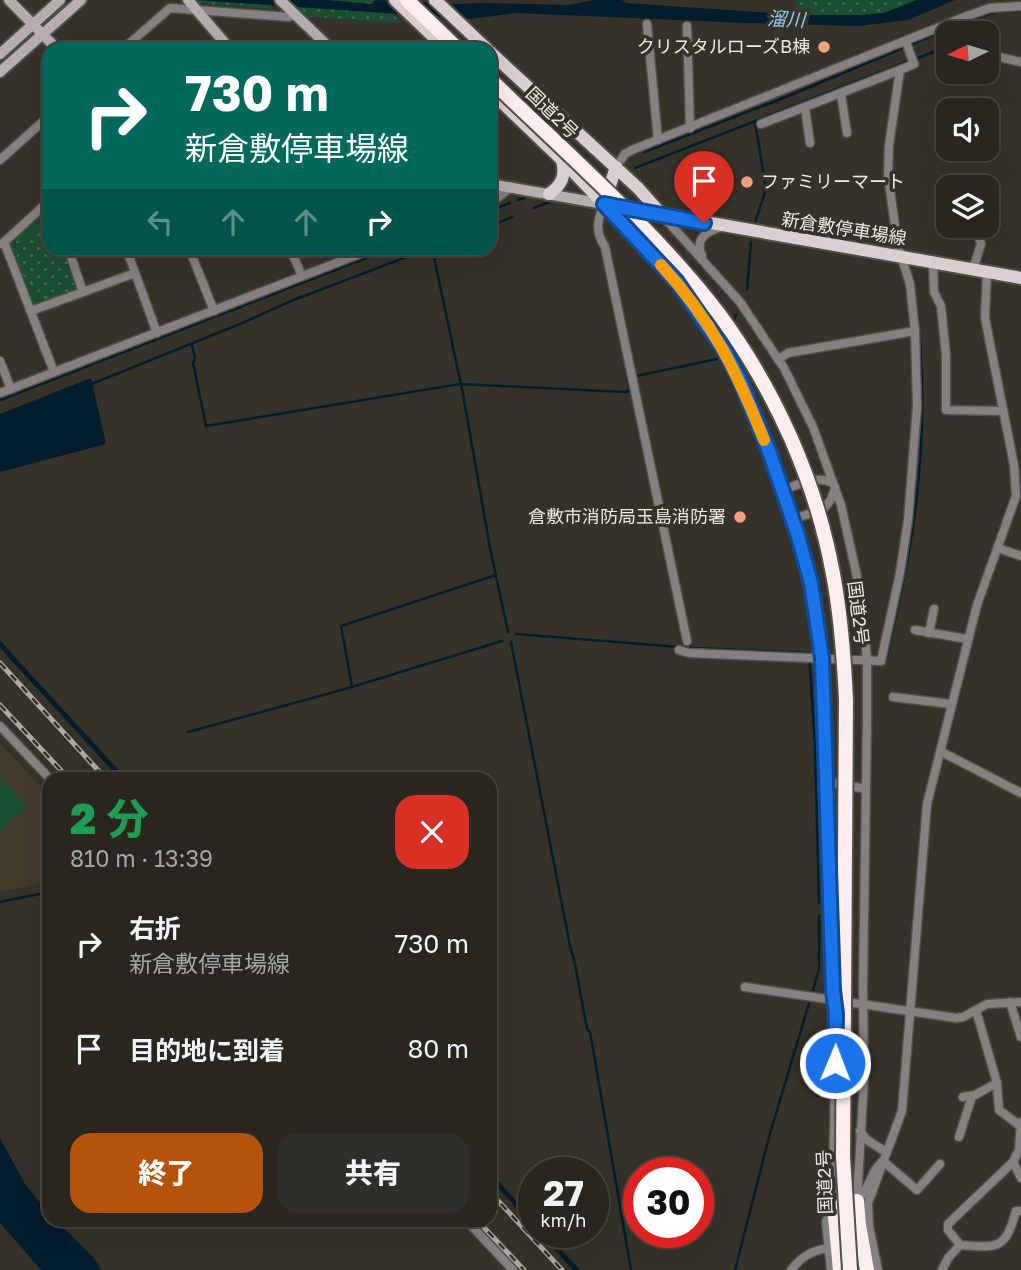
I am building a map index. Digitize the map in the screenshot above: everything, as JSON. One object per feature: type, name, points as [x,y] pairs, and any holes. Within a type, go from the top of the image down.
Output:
[{"type":"highway","points":[[407,0],[451,42]]},
{"type":"highway","name":"国道2号","points":[[497,86],[676,262],[719,315],[772,398],[791,437],[815,505],[834,574],[842,632],[846,700],[843,1157],[850,1270]]},
{"type":"highway","points":[[857,1201],[867,1270]]},
{"type":"highway","points":[[834,1206],[840,1270]]},
{"type":"main road","points":[[395,0],[439,42]]},
{"type":"main road","points":[[435,0],[480,42]]},
{"type":"main road","points":[[497,58],[616,167],[662,215]]},
{"type":"main road","points":[[497,98],[604,204],[616,167]]},
{"type":"main road","points":[[537,135],[557,115]]},
{"type":"main road","points":[[549,194],[562,182],[562,160]]},
{"type":"main road","name":"新倉敷停車場線","points":[[604,204],[1021,278]]},
{"type":"street","points":[[9,0],[50,42]]},
{"type":"street","points":[[0,54],[60,0]]},
{"type":"street","points":[[0,72],[81,0]]},
{"type":"street","points":[[280,0],[324,42]]},
{"type":"street","points":[[131,42],[170,8],[191,4],[289,17],[296,15]]},
{"type":"street","points":[[191,4],[224,42]]},
{"type":"street","points":[[616,167],[625,154],[690,128],[909,51],[990,8],[1021,6]]},
{"type":"street","points":[[647,24],[658,140]]},
{"type":"street","points":[[687,26],[690,128]]},
{"type":"street","points":[[761,124],[914,64],[909,51]]},
{"type":"street","points":[[999,57],[1021,62]]},
{"type":"street","points":[[679,650],[689,653],[881,661],[900,573],[908,520],[917,407],[915,331],[910,284],[894,218],[887,161],[902,69]]},
{"type":"street","points":[[841,94],[847,132]]},
{"type":"street","points":[[804,108],[810,143]]},
{"type":"street","points":[[0,160],[42,122]]},
{"type":"street","points":[[497,185],[604,204],[677,282],[715,334],[740,380],[793,519],[811,583],[814,658],[827,782],[834,999],[834,1206]]},
{"type":"street","points":[[497,198],[511,187]]},
{"type":"street","points":[[604,204],[597,223],[598,236],[605,247],[687,641]]},
{"type":"street","points":[[42,207],[2,244],[54,372]]},
{"type":"street","points":[[662,215],[740,302],[779,359],[805,410],[835,486],[860,590],[867,659],[864,1079],[857,1201]]},
{"type":"street","points":[[702,257],[699,251],[704,235],[725,227]]},
{"type":"street","points":[[973,269],[981,244],[979,238]]},
{"type":"street","points":[[71,256],[83,292]]},
{"type":"street","points":[[129,256],[157,333]]},
{"type":"street","points":[[191,256],[214,311]]},
{"type":"street","points":[[293,256],[302,276]]},
{"type":"street","points":[[0,393],[214,311],[345,256]]},
{"type":"street","points":[[933,262],[934,292],[941,306],[946,355],[946,410],[1002,411]]},
{"type":"street","points":[[878,1270],[868,1211],[902,1111],[923,835],[928,804],[976,605],[1016,496],[1017,464],[1002,411],[985,318],[987,271]]},
{"type":"street","points":[[31,311],[135,273]]},
{"type":"street","points":[[779,359],[788,353],[915,331]]},
{"type":"street","points":[[0,361],[11,389]]},
{"type":"street","points":[[783,490],[816,479],[826,479],[835,486]]},
{"type":"street","points":[[793,519],[828,507],[835,486]]},
{"type":"street","points":[[998,548],[1021,556]]},
{"type":"street","points":[[929,633],[934,609]]},
{"type":"street","points":[[915,630],[967,639]]},
{"type":"street","points":[[893,697],[951,704]]},
{"type":"street","points":[[0,726],[43,772]]},
{"type":"street","points":[[940,751],[1021,793]]},
{"type":"street","points":[[827,782],[866,789]]},
{"type":"street","points":[[745,987],[956,1018],[987,1004],[1021,1002]]},
{"type":"street","points":[[1010,1002],[1021,1037]]},
{"type":"street","points":[[976,1010],[997,1083],[999,1110],[1020,1123],[1018,1150],[1013,1162],[948,1224],[948,1230],[960,1245],[1000,1244],[1008,1238],[1016,1211],[1021,1211]]},
{"type":"street","points":[[959,1137],[967,1096],[997,1083]]},
{"type":"street","points":[[860,1130],[917,1189],[940,1164]]},
{"type":"street","points":[[831,1270],[826,1222],[828,1213],[834,1206],[857,1201],[874,1170],[885,1157]]},
{"type":"street","points":[[1013,1162],[1021,1178]]},
{"type":"street","points":[[473,1227],[513,1270]]},
{"type":"street","points":[[942,1270],[948,1258],[960,1245]]},
{"type":"street","points":[[791,1270],[798,1260],[816,1250],[829,1248]]},
{"type":"shaded area","points":[[0,743],[42,788],[42,883],[0,892]]},
{"type":"green space","points":[[194,0],[268,0],[272,9],[196,3]]},
{"type":"green space","points":[[291,0],[378,0],[402,23],[303,16]]},
{"type":"green space","points":[[795,0],[915,0],[884,13],[799,15]]},
{"type":"green space","points":[[42,211],[42,224],[29,231],[29,240],[24,236],[17,241],[13,240]]},
{"type":"green space","points":[[42,212],[42,256],[68,256],[81,292],[32,309],[8,244]]},
{"type":"green space","points":[[9,248],[16,248],[23,273],[34,289],[31,306]]},
{"type":"green space","points":[[0,777],[27,806],[0,831]]},
{"type":"water","name":"溜川","points":[[196,0],[327,0],[372,4],[375,0],[569,5],[595,0],[622,0],[626,3],[801,15],[862,15],[884,13],[917,0],[955,0],[908,20],[859,26],[516,13],[471,19]]},
{"type":"water","points":[[91,378],[106,444],[0,472],[0,414]]},
{"type":"water","points":[[0,640],[121,772],[114,772],[0,648]]},
{"type":"water","points":[[0,1138],[25,1184],[42,1205],[42,1227],[63,1227],[102,1270],[41,1270],[0,1223]]},
{"type":"water","points":[[497,1180],[518,1203],[518,1210],[497,1187]]},
{"type":"water","points":[[553,1248],[560,1248],[580,1270],[573,1270]]},
{"type":"waterway","points":[[644,152],[786,97],[967,21],[996,12],[1021,11]]},
{"type":"waterway","points":[[916,59],[936,52]]},
{"type":"waterway","points":[[635,168],[909,61]]},
{"type":"waterway","points":[[755,122],[766,189],[755,223]]},
{"type":"waterway","points":[[893,181],[903,249]]},
{"type":"waterway","points":[[518,200],[525,198]]},
{"type":"waterway","points":[[534,208],[549,202]]},
{"type":"waterway","points":[[497,208],[510,203]]},
{"type":"waterway","points":[[497,223],[512,217]]},
{"type":"waterway","points":[[747,290],[751,242]]},
{"type":"waterway","points":[[0,400],[371,256]]},
{"type":"waterway","points":[[89,385],[291,301],[409,256]]},
{"type":"waterway","points":[[434,256],[508,632]]},
{"type":"waterway","points":[[885,655],[887,656],[905,573],[915,514],[921,451],[921,356],[915,293]]},
{"type":"waterway","points":[[732,325],[736,315]]},
{"type":"waterway","points":[[192,344],[195,358],[193,363],[206,426],[460,384],[625,392],[630,391],[627,378],[717,359]]},
{"type":"waterway","points":[[352,687],[341,626],[496,575]]},
{"type":"waterway","points":[[516,634],[692,648],[809,653],[815,746],[819,903]]},
{"type":"waterway","points":[[188,732],[345,689],[502,641]]},
{"type":"waterway","points":[[511,642],[570,946],[587,1029],[590,1032],[631,1270]]},
{"type":"waterway","points":[[848,654],[858,655]]},
{"type":"waterway","points":[[0,902],[42,893]]},
{"type":"waterway","points":[[812,994],[819,969],[819,916]]},
{"type":"waterway","points":[[735,1270],[769,1137],[810,1000]]},
{"type":"railway","points":[[0,663],[100,772]]},
{"type":"railway","points":[[0,705],[62,772]]},
{"type":"railway","points":[[497,1200],[562,1270]]},
{"type":"railway","points":[[484,1227],[524,1270]]},
{"type":"slow traffic","points":[[661,265],[677,282],[715,334],[740,380],[764,440]]},
{"type":"place","name":"クリスタルローズB棟","points":[[824,47]]},
{"type":"place","name":"ファミリーマート","points":[[747,182]]},
{"type":"place","name":"倉敷市消防局玉島消防署","points":[[740,517]]},
{"type":"route","points":[[704,223],[604,204],[677,282],[726,353],[769,451],[811,583],[822,658],[826,737],[833,990],[836,1014],[835,1063]]}]
